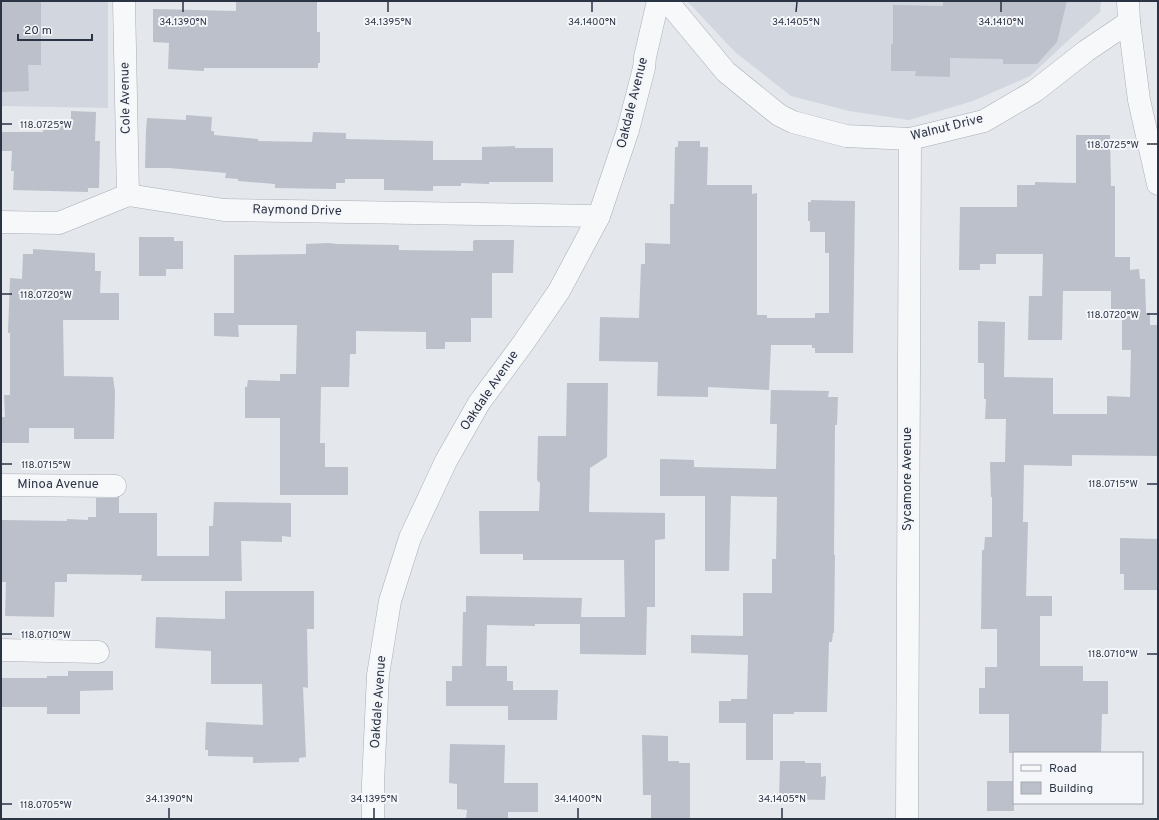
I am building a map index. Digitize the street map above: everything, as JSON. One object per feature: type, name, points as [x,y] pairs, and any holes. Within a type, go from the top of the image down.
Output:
[{"type":"street","name":"Cole Avenue","points":[[124,1],[128,195]]},
{"type":"street","name":"Oakdale Avenue","points":[[373,819],[373,783],[378,675],[390,601],[410,538],[446,460],[479,403],[559,291],[600,216],[628,130],[644,68],[645,57],[658,1]]},
{"type":"street","name":"Walnut Drive","points":[[667,1],[726,72],[780,115],[793,122],[846,136],[910,139],[984,121],[1035,92],[1086,51],[1129,12]]},
{"type":"street","points":[[1129,12],[1139,100],[1158,184]]},
{"type":"street","name":"Sycamore Avenue","points":[[907,819],[910,139]]},
{"type":"street","name":"Raymond Drive","points":[[128,195],[224,210],[600,216]]},
{"type":"street","points":[[1,222],[59,223],[128,195]]},
{"type":"street","name":"Minoa Avenue","points":[[1,485],[114,486]]},
{"type":"street","points":[[1,650],[98,652]]},
{"type":"shaded area","points":[[1,1],[108,1],[108,108],[1,106]]},
{"type":"shaded area","points":[[687,1],[1101,1],[1100,12],[1030,76],[973,101],[909,120],[849,111],[791,96],[735,52]]},
{"type":"building","points":[[1,1],[41,1],[41,65],[28,65],[29,91],[1,92]]},
{"type":"building","points":[[236,1],[317,1],[317,32],[320,32],[320,63],[318,63],[318,68],[204,68],[204,71],[168,69],[169,43],[153,42],[153,9],[236,11]]},
{"type":"building","points":[[943,1],[1067,1],[1057,42],[1037,64],[1003,64],[1003,59],[950,58],[950,77],[915,76],[916,71],[891,71],[893,5],[943,6]]},
{"type":"building","points":[[71,111],[96,112],[95,141],[100,141],[99,188],[88,188],[88,192],[13,190],[14,171],[11,171],[12,151],[1,151],[1,132],[43,132],[43,122],[71,123]]},
{"type":"building","points":[[186,115],[212,117],[211,131],[214,131],[214,135],[258,139],[258,141],[312,142],[313,132],[346,133],[346,139],[433,141],[433,160],[482,160],[482,147],[515,146],[515,148],[553,148],[553,182],[489,182],[489,184],[461,183],[461,186],[433,186],[433,191],[384,190],[384,179],[345,179],[345,183],[336,183],[336,189],[275,188],[275,184],[238,181],[238,179],[225,178],[226,173],[169,168],[145,168],[147,118],[186,120]]},
{"type":"building","points":[[1076,135],[1110,135],[1111,186],[1115,186],[1115,257],[1130,257],[1130,270],[1139,269],[1140,279],[1145,279],[1146,313],[1150,313],[1150,325],[1158,325],[1158,456],[1072,455],[1072,466],[1024,465],[1023,522],[1028,522],[1026,596],[1052,596],[1052,616],[1040,616],[1040,666],[1083,666],[1083,681],[1108,681],[1108,714],[1102,714],[1101,752],[1009,753],[1009,714],[979,714],[979,688],[985,688],[985,667],[997,667],[997,629],[981,629],[982,550],[984,550],[985,537],[992,537],[990,462],[1005,462],[1006,419],[985,419],[986,399],[984,399],[984,363],[978,363],[978,321],[1005,322],[1004,377],[1053,378],[1053,414],[1107,414],[1107,396],[1130,397],[1131,350],[1122,350],[1122,309],[1111,309],[1111,291],[1063,291],[1062,340],[1028,340],[1029,296],[1042,296],[1043,254],[996,254],[996,264],[980,264],[980,270],[959,270],[960,207],[1017,207],[1017,185],[1035,185],[1035,182],[1076,183]]},
{"type":"building","points":[[678,141],[700,141],[700,147],[708,147],[707,185],[752,185],[752,194],[757,193],[757,315],[767,315],[767,318],[815,318],[815,313],[829,313],[829,253],[825,253],[825,232],[810,232],[810,221],[808,221],[808,202],[811,202],[811,200],[855,201],[853,353],[815,353],[815,348],[812,348],[812,345],[771,345],[769,390],[708,387],[708,397],[657,396],[658,362],[599,361],[600,317],[639,318],[641,264],[645,264],[645,243],[670,244],[670,204],[674,204],[675,147],[678,147]]},
{"type":"building","points":[[139,237],[174,237],[174,241],[183,241],[183,269],[166,269],[166,276],[139,276]]},
{"type":"building","points":[[474,240],[514,240],[513,273],[492,273],[492,318],[471,318],[471,342],[445,342],[445,349],[426,349],[426,332],[356,331],[356,354],[350,354],[349,387],[321,387],[320,443],[325,443],[325,467],[348,467],[348,495],[280,495],[280,418],[245,418],[245,387],[247,387],[248,380],[280,381],[280,374],[296,374],[297,325],[238,325],[239,337],[214,336],[214,313],[234,313],[234,255],[306,254],[306,244],[328,243],[399,245],[399,250],[473,251]]},
{"type":"building","points":[[33,249],[95,253],[95,271],[101,271],[100,293],[119,293],[119,320],[63,320],[64,376],[113,377],[115,392],[114,439],[74,439],[74,428],[29,428],[29,443],[1,443],[1,417],[5,417],[4,395],[10,395],[10,333],[8,333],[10,278],[22,279],[23,254],[33,254]]},
{"type":"building","points":[[567,383],[608,383],[607,457],[590,468],[589,512],[665,513],[665,539],[655,540],[655,607],[647,607],[646,655],[580,654],[580,624],[535,624],[535,626],[487,625],[486,666],[507,666],[507,681],[513,681],[513,690],[558,690],[557,720],[508,720],[508,706],[446,706],[446,681],[452,681],[452,666],[462,666],[463,612],[466,612],[466,596],[582,598],[581,617],[625,617],[624,560],[523,560],[523,554],[480,554],[479,511],[539,511],[540,483],[537,480],[538,436],[566,436]]},
{"type":"building","points":[[771,390],[829,391],[828,397],[838,397],[837,425],[835,425],[834,633],[832,642],[829,642],[827,712],[794,712],[794,714],[773,714],[773,760],[746,760],[746,723],[719,723],[719,701],[747,699],[748,655],[691,653],[691,635],[743,636],[743,593],[772,593],[772,559],[776,559],[777,497],[731,496],[729,571],[705,571],[705,496],[660,496],[660,459],[694,460],[694,467],[776,469],[777,424],[770,424]]},
{"type":"building","points":[[119,497],[119,513],[157,513],[157,556],[209,556],[209,526],[213,526],[214,502],[291,503],[291,537],[282,536],[282,542],[241,541],[242,581],[141,581],[142,575],[67,574],[67,582],[55,582],[54,617],[5,616],[6,582],[1,582],[1,520],[88,520],[88,517],[96,517],[96,498]]},
{"type":"building","points":[[1120,538],[1158,539],[1158,590],[1124,590],[1124,574],[1120,574]]},
{"type":"building","points":[[225,591],[314,591],[314,629],[307,629],[308,688],[303,687],[306,757],[299,758],[299,762],[253,763],[253,757],[208,756],[208,750],[205,750],[206,722],[263,725],[262,684],[211,684],[211,651],[155,648],[156,617],[225,619]]},
{"type":"building","points":[[68,671],[113,671],[113,690],[80,691],[80,714],[47,714],[47,707],[1,707],[1,678],[47,678],[47,676],[68,676]]},
{"type":"building","points":[[642,735],[668,736],[668,761],[690,763],[690,819],[651,819],[651,795],[643,795]]},
{"type":"building","points":[[450,744],[505,745],[504,783],[538,783],[538,812],[508,812],[508,819],[466,819],[467,810],[457,809],[457,784],[449,783]]},
{"type":"building","points":[[780,761],[805,761],[805,763],[821,763],[821,777],[826,776],[825,800],[779,799]]},
{"type":"building","points":[[987,781],[1013,781],[1014,811],[987,811]]}]
